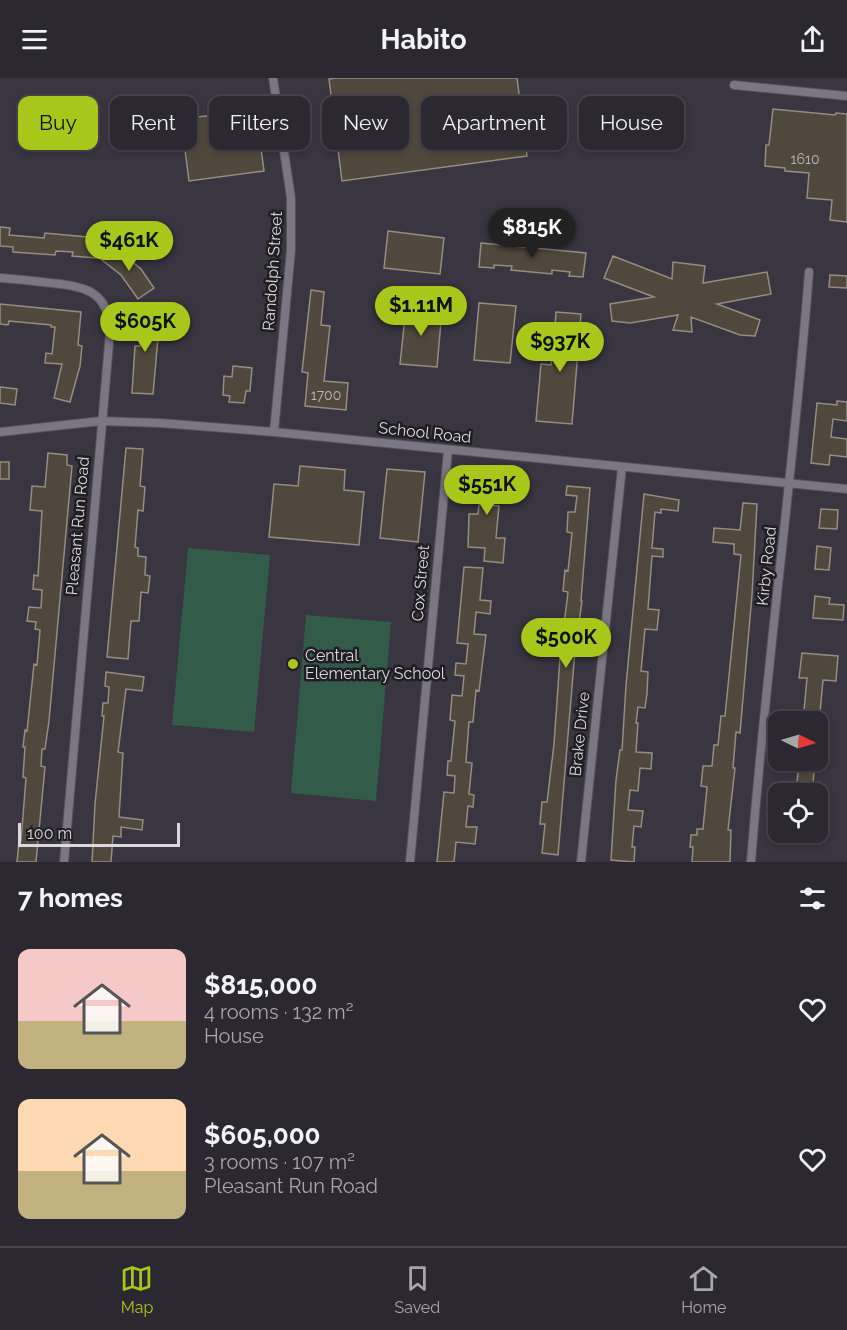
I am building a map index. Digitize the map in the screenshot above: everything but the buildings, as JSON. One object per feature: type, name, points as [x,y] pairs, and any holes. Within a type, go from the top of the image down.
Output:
[{"type":"street","name":"Randolph Street","points":[[273,78],[291,198],[291,249],[274,432]]},
{"type":"street","points":[[734,85],[847,96]]},
{"type":"street","name":"Kirby Road","points":[[751,862],[756,786],[790,485],[809,272]]},
{"type":"street","name":"Pleasant Run Road","points":[[0,278],[76,285],[91,291],[105,305],[110,318],[64,862]]},
{"type":"street","name":"School Road","points":[[0,432],[101,421],[160,423],[274,432],[847,489]]},
{"type":"street","name":"Cox Street","points":[[410,862],[448,450]]},
{"type":"street","name":"Brake Drive","points":[[581,862],[622,467]]},
{"type":"green space","points":[[188,548],[270,555],[254,732],[172,725]]},
{"type":"green space","points":[[306,615],[391,622],[376,801],[291,793]]},
{"type":"place","name":"Central Elementary School","points":[[293,664]]}]
